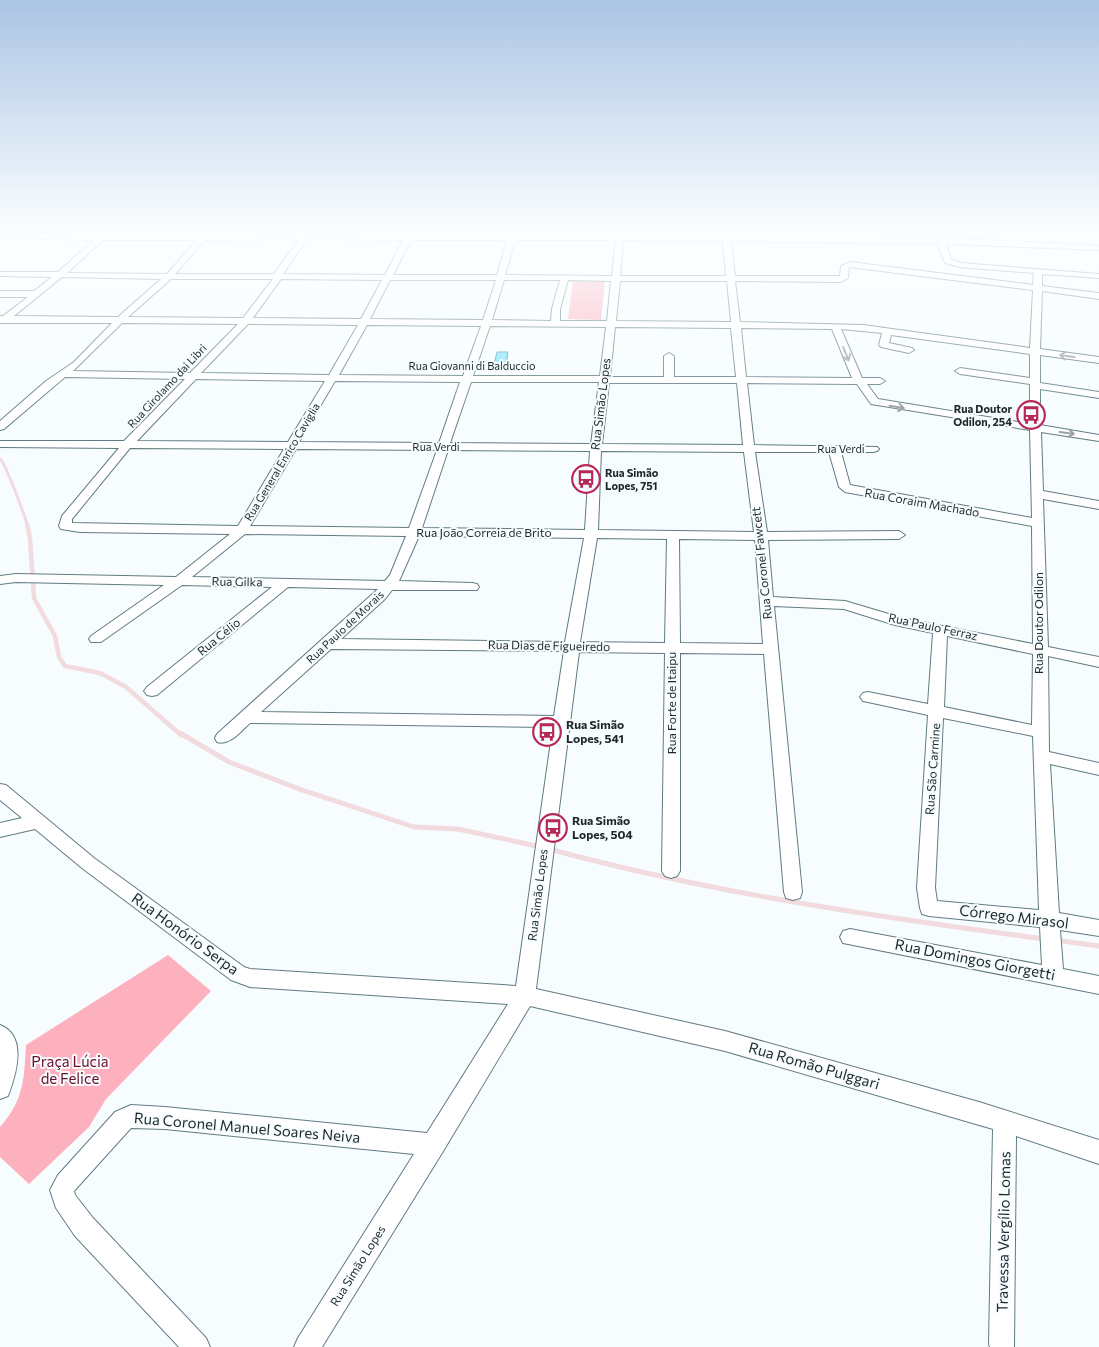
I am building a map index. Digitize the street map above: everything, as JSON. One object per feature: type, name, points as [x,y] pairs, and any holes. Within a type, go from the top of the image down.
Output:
[{"type":"street","points":[[2,320],[31,297]]},
{"type":"street","points":[[0,427],[50,383],[77,364],[146,297]]},
{"type":"street","name":"Rua Girolamo dai Libri","points":[[68,528],[64,525],[66,519],[128,446],[245,321],[265,297]]},
{"type":"street","name":"Rua General Enrico Caviglia","points":[[96,640],[179,581],[242,530],[333,378],[377,297]]},
{"type":"street","name":"Rua Paulo de Morais","points":[[223,738],[390,585],[414,532],[466,378],[488,322],[494,297]]},
{"type":"street","points":[[555,324],[559,297]]},
{"type":"street","name":"Rua Simão Lopes","points":[[307,1347],[525,996],[543,847],[563,722],[572,646],[591,534],[596,448],[614,297]]},
{"type":"street","name":"Rua Coronel Fawcett","points":[[732,297],[767,601],[793,892]]},
{"type":"street","name":"Rua Doutor Odilon","points":[[1036,297],[1035,428],[1040,732],[1053,975]]},
{"type":"street","points":[[2,320],[488,322],[835,326],[887,331],[1099,360]]},
{"type":"street","points":[[835,326],[859,382],[873,400],[878,403],[1099,438]]},
{"type":"street","points":[[887,331],[884,345],[909,350]]},
{"type":"street","points":[[669,356],[669,380]]},
{"type":"street","points":[[960,370],[1099,395]]},
{"type":"street","name":"Rua Giovanni di Balduccio","points":[[63,374],[333,378],[880,381]]},
{"type":"street","name":"Rua Verdi","points":[[0,444],[749,450],[873,449]]},
{"type":"street","name":"Rua Coraim Machado","points":[[834,449],[846,487],[849,490],[1038,523]]},
{"type":"street","points":[[1037,494],[1099,505]]},
{"type":"street","name":"Rua João Correia de Brito","points":[[68,528],[760,536],[899,535]]},
{"type":"street","name":"Rua Forte de Itaipu","points":[[671,871],[674,535]]},
{"type":"street","name":"Rua Gilka","points":[[6,579],[49,578],[472,587]]},
{"type":"street","name":"Rua Célio","points":[[152,691],[285,583]]},
{"type":"street","name":"Rua Paulo Ferraz","points":[[767,601],[845,605],[900,622],[1099,662]]},
{"type":"street","name":"Rua São Carmine","points":[[928,908],[926,888],[940,629]]},
{"type":"street","name":"Rua Dias de Figueiredo","points":[[327,644],[771,649]]},
{"type":"street","points":[[868,697],[1040,732]]},
{"type":"street","points":[[247,717],[563,722]]},
{"type":"street","points":[[1042,756],[1099,769]]},
{"type":"street","name":"Rua Honório Serpa","points":[[0,790],[36,822],[111,880],[238,974],[250,978],[525,996]]},
{"type":"street","points":[[0,830],[36,822]]},
{"type":"street","name":"Córrego Mirasol","points":[[928,908],[1050,924],[1099,928]]},
{"type":"street","name":"Rua Domingos Giorgetti","points":[[850,937],[1099,985]]},
{"type":"street","name":"Rua Romão Pulggari","points":[[525,996],[725,1041],[1004,1121],[1099,1152]]},
{"type":"street","points":[[0,1034],[6,1042],[8,1064],[0,1088]]},
{"type":"street","name":"Rua Coronel Manuel Soares Neiva","points":[[197,1347],[84,1227],[64,1200],[62,1190],[66,1183],[124,1120],[131,1116],[165,1118],[434,1144]]},
{"type":"street","name":"Travessa Vergílio Lomas","points":[[1002,1344],[1006,1152],[1004,1121]]},
{"type":"green space","points":[[571,297],[603,297],[601,320],[568,319]]},
{"type":"green space","name":"Praça Lúcia de Felice","points":[[168,955],[211,991],[106,1099],[89,1127],[29,1184],[0,1157],[0,1127],[14,1108],[21,1089],[26,1045]]},
{"type":"building","points":[[497,352],[508,352],[506,364],[494,364]]},
{"type":"waterway","points":[[0,459],[10,479],[27,525]]},
{"type":"waterway","points":[[27,524],[30,538],[34,598],[55,636],[59,657],[65,666],[100,673],[126,687],[181,735]]},
{"type":"waterway","points":[[180,733],[229,762],[302,790],[414,827],[458,829],[541,847]]},
{"type":"waterway","points":[[549,849],[671,879],[733,891],[920,922],[1045,939]]},
{"type":"waterway","points":[[1055,940],[1099,946]]},
{"type":"place","name":"Rua Doutor Odilon, 254","points":[[1031,415]]},
{"type":"place","name":"Rua Simão Lopes, 751","points":[[586,479]]},
{"type":"place","name":"Rua Simão Lopes, 541","points":[[547,732]]},
{"type":"place","name":"Rua Simão Lopes, 504","points":[[553,828]]}]
